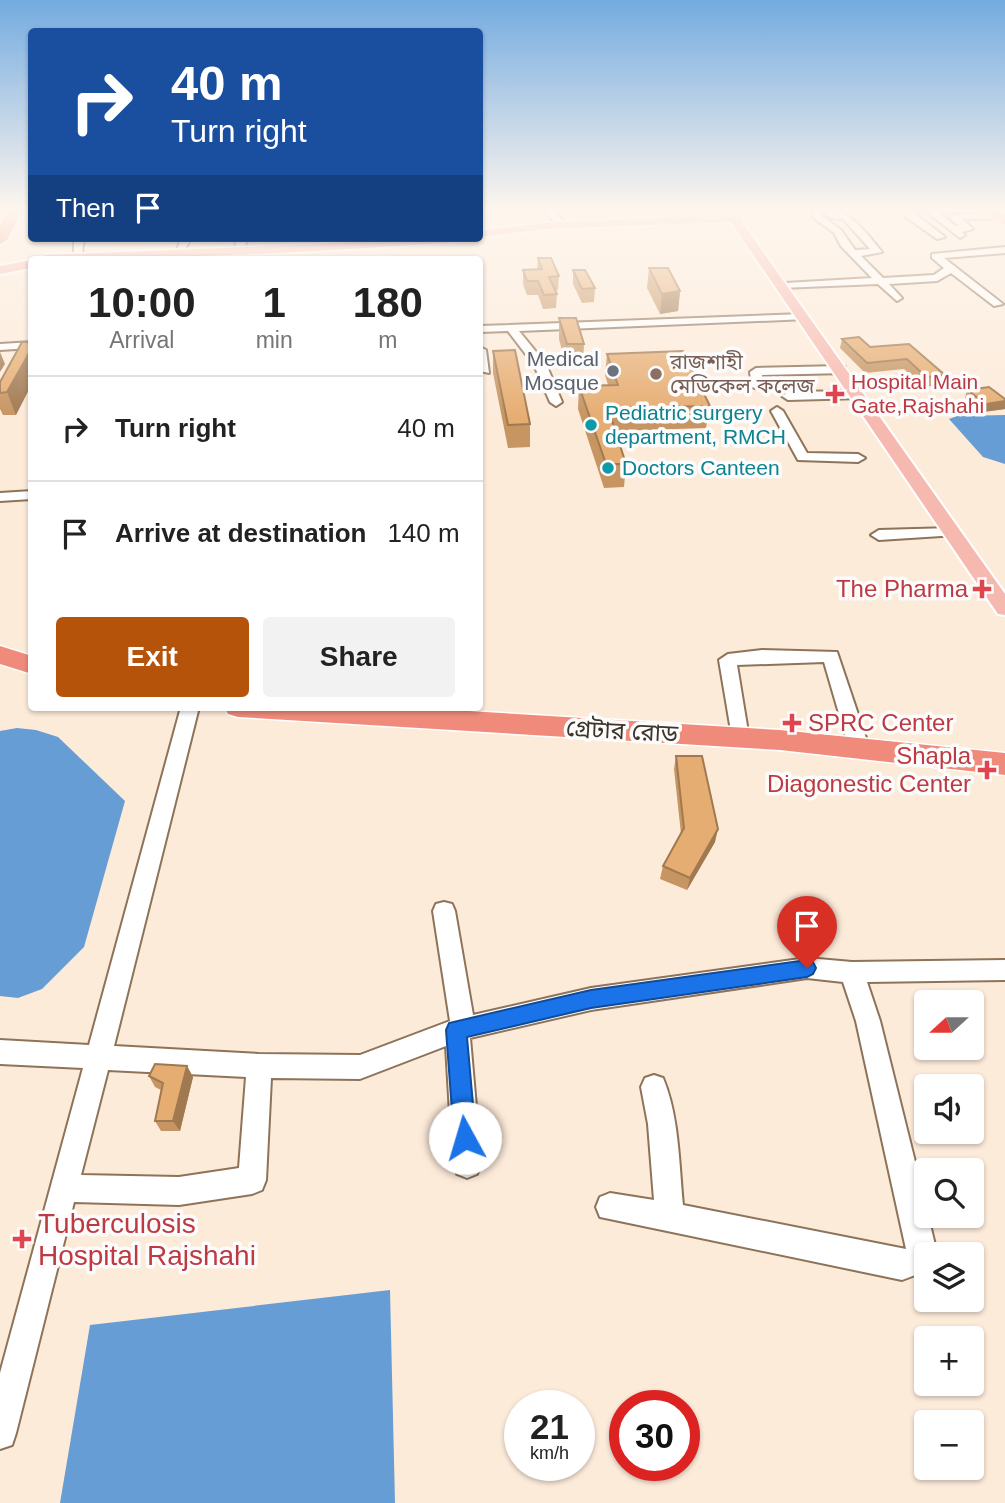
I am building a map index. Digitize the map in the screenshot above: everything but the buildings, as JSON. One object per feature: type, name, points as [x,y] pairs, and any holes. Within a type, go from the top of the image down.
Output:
[{"type":"highway","points":[[0,655],[28,664]]},
{"type":"highway","points":[[0,665],[28,673]]},
{"type":"highway","name":"গ্রেটার রোড","points":[[328,711],[1005,754]]},
{"type":"highway","name":"গ্রেটার রোড","points":[[392,711],[573,725],[738,732],[840,742],[1005,764]]},
{"type":"main road","points":[[778,279],[953,532],[1004,599]]},
{"type":"main road","points":[[780,279],[1004,599]]},
{"type":"street","points":[[879,279],[890,290]]},
{"type":"street","points":[[864,290],[890,290],[920,279]]},
{"type":"street","points":[[920,279],[930,288]]},
{"type":"street","points":[[963,279],[998,304]]},
{"type":"street","points":[[785,286],[890,290]]},
{"type":"street","points":[[646,321],[649,306]]},
{"type":"street","points":[[483,329],[803,317]]},
{"type":"street","points":[[618,335],[622,329],[678,325],[678,320]]},
{"type":"street","points":[[511,328],[540,364],[556,402]]},
{"type":"street","points":[[0,347],[28,345]]},
{"type":"street","points":[[483,362],[485,370]]},
{"type":"street","points":[[758,387],[756,372],[841,370]]},
{"type":"street","points":[[788,396],[858,395]]},
{"type":"street","points":[[777,411],[803,457],[858,458]]},
{"type":"street","points":[[0,497],[28,495]]},
{"type":"street","points":[[879,535],[953,532]]},
{"type":"street","points":[[738,732],[728,660],[831,656],[841,685],[840,742]]},
{"type":"street","points":[[0,1433],[189,711]]},
{"type":"street","points":[[444,911],[460,1029],[467,1164]]},
{"type":"street","points":[[0,1052],[259,1066],[360,1067],[460,1029],[591,999],[807,968],[852,972],[1005,970]]},
{"type":"street","points":[[610,1207],[670,1216],[902,1265],[918,1260],[921,1245],[868,1021],[852,972]]},
{"type":"street","points":[[62,1188],[179,1191],[251,1180],[259,1066]]},
{"type":"street","points":[[654,1087],[661,1124],[670,1216]]},
{"type":"water","points":[[1005,415],[1005,464],[983,457],[949,419],[957,416]]},
{"type":"water","points":[[17,728],[36,730],[58,737],[125,801],[84,947],[42,989],[18,998],[0,996],[0,731]]},
{"type":"water","points":[[390,1290],[395,1503],[60,1503],[90,1325]]},
{"type":"place","name":"Medical Mosque","points":[[613,371]]},
{"type":"place","name":"রাজশাহী মেডিকেল কলেজ","points":[[656,374]]},
{"type":"place","name":"Hospital Main Gate,Rajshahi","points":[[835,394]]},
{"type":"place","name":"Pediatric surgery department, RMCH","points":[[591,425]]},
{"type":"place","name":"Doctors Canteen","points":[[608,468]]},
{"type":"place","name":"The Pharma","points":[[982,589]]},
{"type":"place","name":"SPRC Center","points":[[792,723]]},
{"type":"place","name":"Shapla Diagonestic Center","points":[[987,770]]},
{"type":"place","name":"Tuberculosis Hospital Rajshahi","points":[[22,1239]]},
{"type":"route","points":[[465,1138],[459,1086],[457,1030],[591,999],[807,968]]}]
